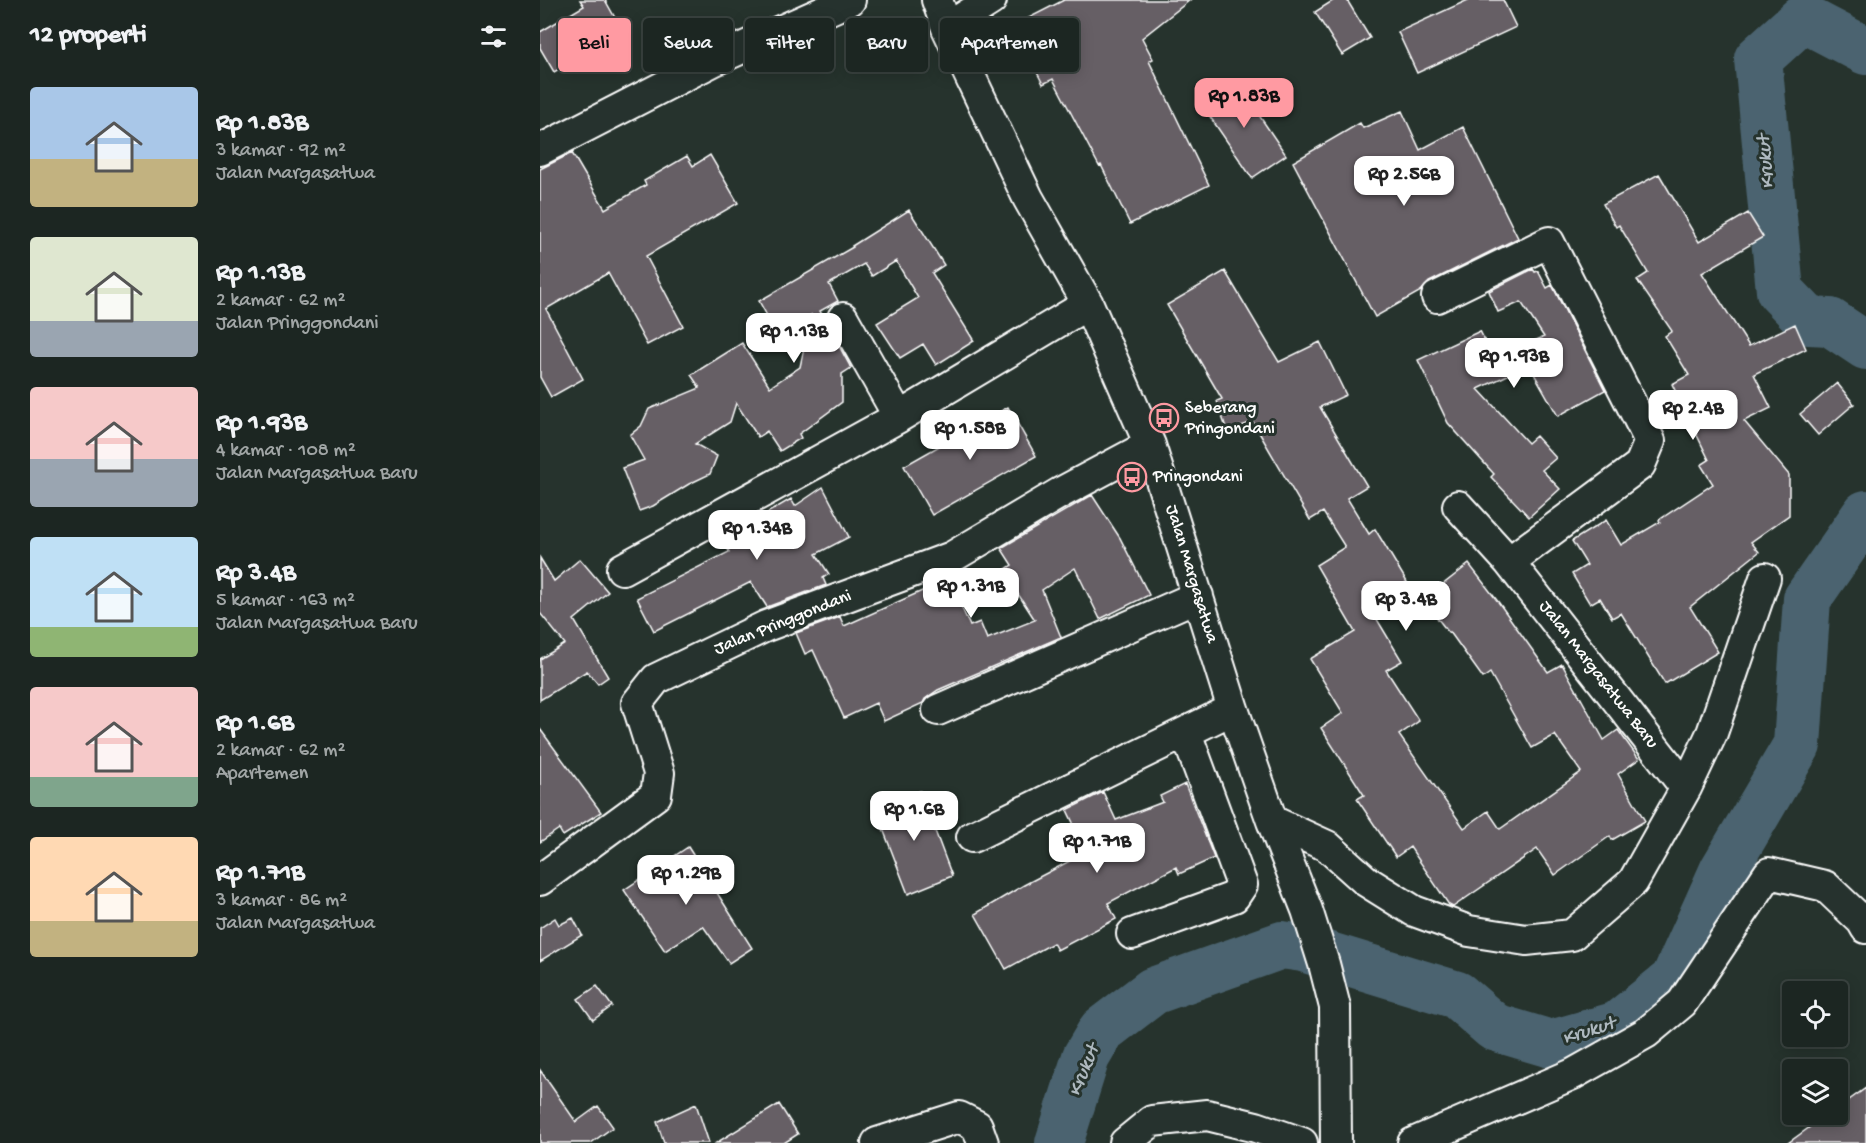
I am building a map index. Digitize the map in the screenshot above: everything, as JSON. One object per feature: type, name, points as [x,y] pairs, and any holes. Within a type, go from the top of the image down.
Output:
[{"type":"street","points":[[541,148],[715,60],[850,0]]},
{"type":"street","name":"Jalan Margasatwa","points":[[937,0],[943,18]]},
{"type":"street","points":[[963,18],[991,0]]},
{"type":"street","name":"Jalan Margasatwa","points":[[968,72],[1028,198],[1088,304],[1150,445],[1233,709],[1272,821],[1307,910],[1324,964],[1335,1007],[1336,1143]]},
{"type":"street","points":[[1437,297],[1549,242],[1650,441],[1640,465],[1509,562]]},
{"type":"street","points":[[622,569],[899,417],[1088,304]]},
{"type":"street","points":[[843,318],[899,417]]},
{"type":"street","name":"Jalan Pringgondani","points":[[540,880],[656,795],[659,773],[637,703],[656,679],[766,626],[952,557],[1060,493],[1150,445]]},
{"type":"street","name":"Jalan Margasatwa Baru","points":[[1458,506],[1509,562],[1686,788]]},
{"type":"street","points":[[1272,821],[1327,846],[1366,881],[1414,911],[1469,931],[1526,939],[1572,935],[1633,882],[1686,788],[1712,733],[1766,578]]},
{"type":"street","points":[[938,710],[1198,596]]},
{"type":"street","points":[[972,837],[1233,709]]},
{"type":"street","points":[[1132,934],[1234,897],[1242,885],[1186,733]]},
{"type":"street","points":[[1413,1143],[1573,1074],[1646,1033],[1682,1004],[1769,873],[1825,886],[1862,921],[1866,928]]},
{"type":"street","points":[[1125,1143],[1152,1121],[1207,1115],[1256,1127],[1302,1143]]},
{"type":"street","points":[[877,1143],[959,1117],[977,1126],[983,1143]]},
{"type":"building","points":[[580,0],[605,0],[615,18],[564,18],[584,6]]},
{"type":"building","points":[[1064,0],[1190,0],[1142,38],[1153,59],[1149,61],[1209,185],[1130,224],[1101,165],[1099,166],[1053,79],[1043,84],[1037,72],[1079,72],[1079,18],[1029,18]]},
{"type":"building","points":[[1334,0],[1347,0],[1370,38],[1342,55],[1315,12]]},
{"type":"building","points":[[1468,0],[1503,0],[1516,27],[1417,73],[1398,32]]},
{"type":"building","points":[[558,21],[558,70],[554,72],[540,48],[540,32]]},
{"type":"building","points":[[1240,80],[1255,103],[1252,105],[1286,155],[1252,178],[1202,105]]},
{"type":"building","points":[[1402,111],[1420,150],[1463,127],[1518,238],[1429,282],[1421,291],[1375,317],[1293,162],[1360,123],[1363,128]]},
{"type":"building","points":[[572,153],[605,209],[646,185],[644,181],[687,156],[693,166],[710,155],[738,203],[646,256],[683,326],[647,345],[608,273],[546,309],[583,379],[551,397],[540,377],[540,169]]},
{"type":"building","points":[[1659,174],[1699,242],[1748,213],[1763,237],[1702,273],[1749,346],[1795,324],[1806,349],[1754,374],[1771,408],[1744,421],[1789,475],[1789,515],[1751,542],[1759,552],[1690,607],[1718,652],[1665,684],[1621,613],[1612,618],[1600,598],[1590,604],[1572,574],[1587,565],[1572,541],[1606,520],[1621,545],[1660,522],[1659,520],[1713,484],[1701,465],[1709,460],[1672,384],[1689,375],[1665,336],[1672,331],[1637,280],[1648,273],[1619,225],[1616,227],[1603,204]]},
{"type":"building","points":[[909,210],[944,265],[932,273],[974,341],[936,365],[923,344],[900,358],[877,323],[918,298],[896,261],[872,276],[864,264],[829,284],[838,301],[820,311],[851,368],[842,374],[842,402],[799,434],[801,438],[780,451],[767,431],[758,437],[736,403],[730,422],[695,444],[717,456],[710,474],[653,506],[639,511],[622,468],[644,460],[630,435],[641,426],[649,409],[700,388],[691,375],[742,343],[770,387],[800,367],[811,315],[777,334],[759,301],[853,247]]},
{"type":"building","points":[[1533,269],[1535,272],[1538,271],[1547,288],[1552,285],[1605,390],[1558,416],[1529,365],[1478,389],[1528,443],[1536,436],[1556,458],[1542,470],[1560,489],[1529,517],[1491,477],[1494,474],[1448,423],[1418,360],[1480,331],[1493,357],[1544,337],[1521,302],[1498,312],[1489,291]]},
{"type":"building","points":[[1225,271],[1279,362],[1320,342],[1346,395],[1320,407],[1367,486],[1347,498],[1369,534],[1375,529],[1407,582],[1369,606],[1402,661],[1386,670],[1419,721],[1399,735],[1464,828],[1488,811],[1500,829],[1581,772],[1555,735],[1532,748],[1490,673],[1483,678],[1450,632],[1423,600],[1469,564],[1548,672],[1562,664],[1604,740],[1618,730],[1639,759],[1618,774],[1645,821],[1612,840],[1610,836],[1555,875],[1537,849],[1453,907],[1449,905],[1410,847],[1396,857],[1357,799],[1364,795],[1321,728],[1343,713],[1310,659],[1355,632],[1316,565],[1345,547],[1323,512],[1310,520],[1253,422],[1227,431],[1217,401],[1222,399],[1167,305]]},
{"type":"building","points":[[1837,383],[1854,404],[1818,435],[1800,414]]},
{"type":"building","points":[[1008,407],[1036,456],[932,515],[904,466]]},
{"type":"building","points":[[823,487],[849,537],[816,554],[829,574],[823,578],[826,585],[767,607],[751,582],[654,631],[637,598],[729,552],[722,534],[745,526],[791,499],[795,506]]},
{"type":"building","points":[[1092,495],[1120,538],[1149,595],[1100,619],[1075,568],[1042,590],[1061,637],[938,690],[923,703],[884,721],[876,703],[844,718],[813,650],[805,654],[796,633],[840,617],[844,626],[949,579],[970,626],[980,622],[987,639],[1035,620],[1003,571],[1012,565],[1001,548]]},
{"type":"building","points":[[540,558],[554,581],[580,559],[608,592],[574,620],[608,677],[598,684],[587,671],[540,700],[540,659],[565,644],[540,613]]},
{"type":"building","points":[[540,729],[601,812],[563,836],[559,829],[540,842]]},
{"type":"building","points":[[1185,784],[1214,858],[1179,874],[1176,867],[1108,903],[1116,919],[1057,950],[1053,943],[1006,969],[975,914],[1087,852],[1067,810],[1103,792],[1116,820],[1163,802],[1160,796]]},
{"type":"building","points":[[920,791],[952,876],[908,894],[875,808]]},
{"type":"building","points":[[688,847],[752,948],[729,963],[703,926],[665,951],[624,890]]},
{"type":"building","points":[[555,918],[559,925],[573,918],[582,935],[540,961],[540,928]]},
{"type":"building","points":[[597,986],[612,1006],[593,1020],[578,999]]},
{"type":"building","points":[[540,1070],[576,1122],[598,1106],[613,1127],[591,1143],[540,1143]]},
{"type":"building","points":[[1866,1088],[1866,1143],[1788,1143],[1813,1125],[1848,1125],[1848,1101]]},
{"type":"building","points":[[696,1104],[709,1143],[664,1143],[657,1122]]},
{"type":"building","points":[[779,1104],[798,1134],[784,1143],[716,1143]]},
{"type":"waterway","name":"Krukut","points":[[1866,51],[1803,18],[1758,59],[1780,291],[1809,321],[1830,322],[1866,346]]},
{"type":"waterway","name":"Krukut","points":[[1059,1143],[1086,1057],[1102,1030],[1153,991],[1282,945],[1303,948],[1457,995],[1494,1027],[1551,1044],[1618,1025],[1674,980],[1723,871],[1797,745],[1807,599],[1866,514]]},
{"type":"place","name":"Seberang Pringondani","points":[[1164,418]]},
{"type":"place","name":"Pringondani","points":[[1132,477]]}]
